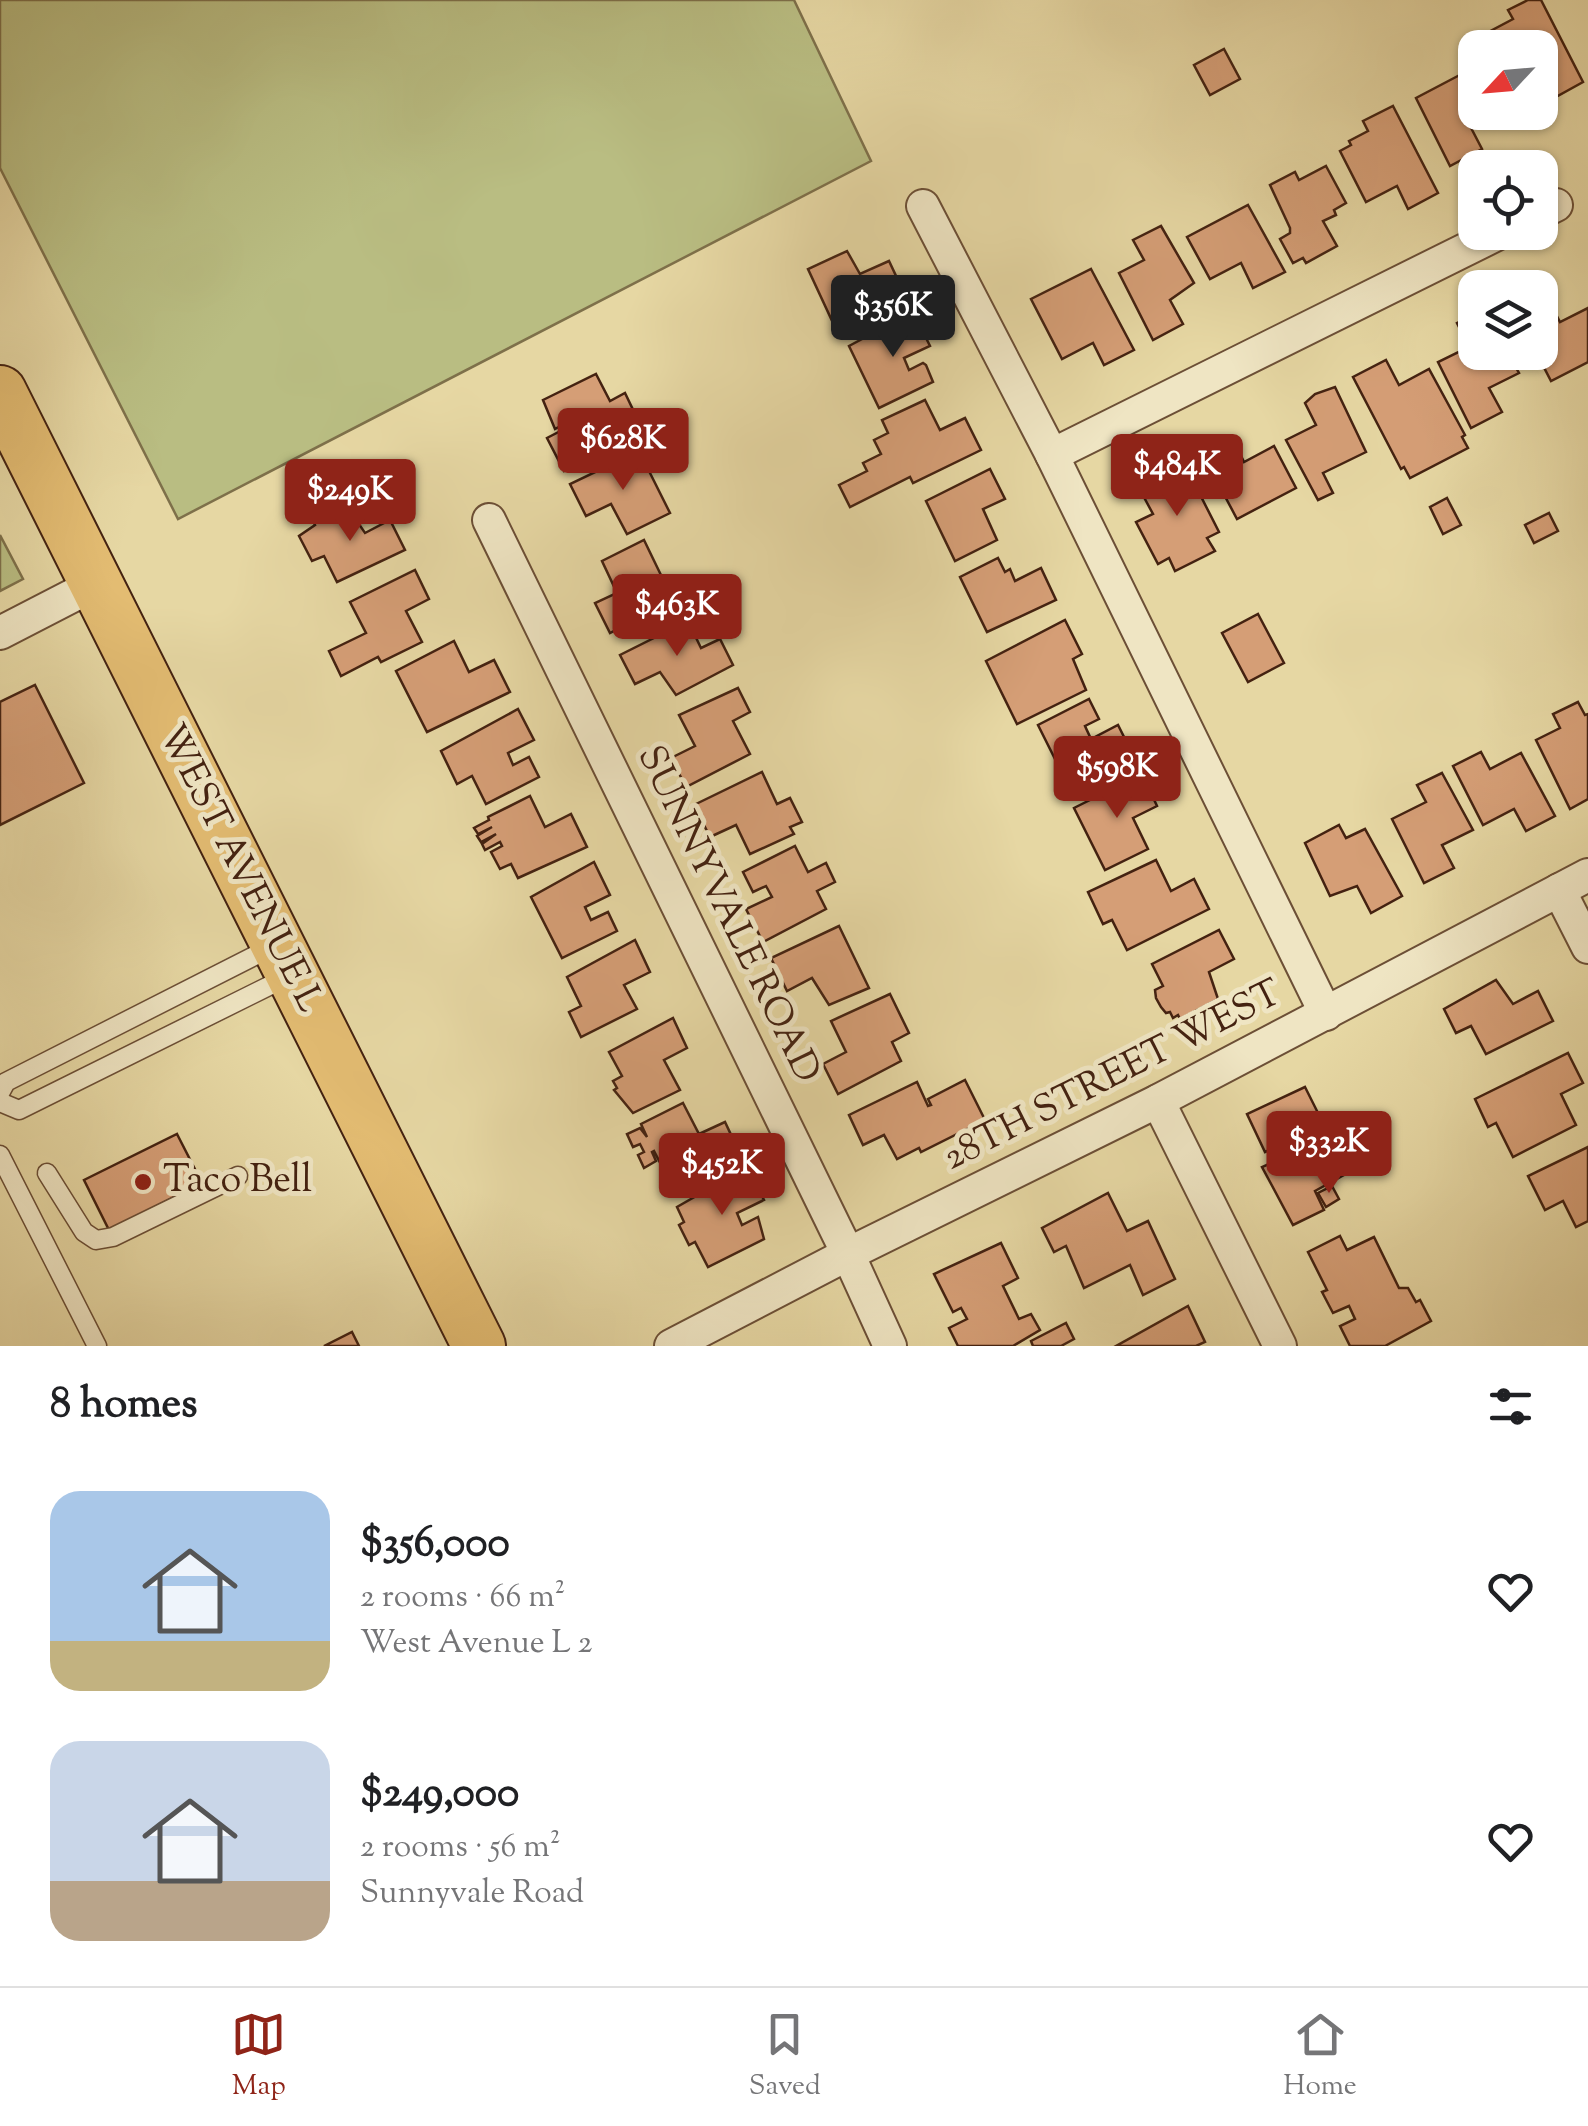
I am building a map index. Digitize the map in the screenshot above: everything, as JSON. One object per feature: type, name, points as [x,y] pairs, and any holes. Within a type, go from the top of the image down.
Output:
[{"type":"main road","name":"WEST AVENUE L","points":[[0,392],[479,1346]]},
{"type":"street","points":[[923,206],[1052,454],[1326,1014]]},
{"type":"street","points":[[1052,454],[1465,250]]},
{"type":"street","name":"SUNNYVALE ROAD","points":[[489,520],[890,1346]]},
{"type":"street","points":[[0,634],[95,584]]},
{"type":"street","points":[[1574,882],[1588,947]]},
{"type":"street","name":"28TH STREET WEST","points":[[672,1346],[1158,1101],[1574,882]]},
{"type":"street","points":[[1158,1101],[1280,1346]]},
{"type":"lane","points":[[0,1093],[6,1082],[284,960]]},
{"type":"lane","points":[[0,1102],[19,1110],[284,960]]},
{"type":"lane","points":[[0,1155],[96,1346]]},
{"type":"lane","points":[[47,1173],[84,1232],[96,1240],[112,1237],[238,1176]]},
{"type":"green space","points":[[0,0],[794,0],[871,161],[178,519],[0,168]]},
{"type":"green space","points":[[0,535],[23,579],[0,591]]},
{"type":"building","points":[[1528,0],[1541,0],[1556,30],[1492,30],[1513,19],[1508,10]]},
{"type":"building","points":[[1558,33],[1583,82],[1558,96]]},
{"type":"building","points":[[1224,49],[1240,79],[1210,95],[1194,65]]},
{"type":"building","points":[[1458,76],[1458,130],[1472,130],[1482,149],[1458,150],[1458,162],[1450,166],[1416,98]]},
{"type":"building","points":[[1393,106],[1438,193],[1408,209],[1397,186],[1366,202],[1340,151],[1368,131],[1363,121]]},
{"type":"building","points":[[1326,166],[1346,203],[1334,210],[1336,215],[1323,221],[1337,246],[1306,263],[1303,258],[1293,263],[1280,239],[1290,233],[1290,228],[1270,185],[1295,172],[1299,180]]},
{"type":"building","points":[[1248,205],[1285,272],[1253,288],[1241,263],[1210,279],[1187,237]]},
{"type":"building","points":[[1161,226],[1194,283],[1170,300],[1183,324],[1153,340],[1119,273],[1144,260],[1133,240]]},
{"type":"building","points":[[847,251],[860,274],[889,261],[904,293],[834,325],[808,269]]},
{"type":"building","points":[[1091,269],[1134,350],[1104,365],[1093,343],[1062,359],[1031,299]]},
{"type":"building","points":[[1588,308],[1588,362],[1551,381],[1545,370],[1558,370],[1558,318],[1560,322]]},
{"type":"building","points":[[913,312],[930,346],[904,358],[909,370],[926,365],[933,382],[879,408],[849,346]]},
{"type":"building","points":[[1458,352],[1458,370],[1519,373],[1489,388],[1502,412],[1471,428],[1438,362]]},
{"type":"building","points":[[1386,360],[1399,385],[1429,369],[1465,435],[1462,437],[1468,448],[1410,478],[1404,467],[1401,469],[1353,377]]},
{"type":"building","points":[[596,374],[610,401],[625,393],[636,416],[620,424],[626,436],[564,471],[547,438],[572,425],[570,421],[555,429],[543,400]]},
{"type":"building","points":[[1335,387],[1366,452],[1323,473],[1333,493],[1318,500],[1286,440],[1316,425],[1305,403],[1315,394]]},
{"type":"building","points":[[925,400],[940,430],[965,418],[981,450],[913,483],[910,477],[850,507],[839,485],[867,471],[863,463],[881,454],[874,440],[888,433],[882,420]]},
{"type":"building","points":[[1233,439],[1244,462],[1274,446],[1296,488],[1237,519],[1203,455]]},
{"type":"building","points":[[639,451],[670,513],[627,534],[611,504],[586,516],[570,484]]},
{"type":"building","points":[[1185,465],[1219,532],[1207,538],[1215,551],[1175,571],[1169,558],[1158,564],[1136,522],[1153,514],[1139,488],[1171,468]]},
{"type":"building","points":[[990,469],[1005,499],[983,509],[997,540],[955,561],[926,501]]},
{"type":"building","points":[[1447,498],[1461,525],[1443,534],[1430,507]]},
{"type":"building","points":[[348,508],[365,533],[390,520],[405,550],[337,582],[324,556],[312,561],[299,536],[315,525],[312,519],[325,512],[328,519]]},
{"type":"building","points":[[1549,513],[1558,531],[1534,543],[1525,525]]},
{"type":"building","points":[[644,540],[673,600],[610,633],[595,603],[617,593],[602,561]]},
{"type":"building","points":[[998,558],[1005,572],[1010,569],[1015,581],[1041,568],[1056,600],[987,632],[960,577]]},
{"type":"building","points":[[415,570],[429,599],[406,611],[422,642],[381,662],[378,657],[341,676],[329,651],[366,633],[350,602]]},
{"type":"building","points":[[1258,614],[1284,663],[1248,682],[1222,633]]},
{"type":"building","points":[[1065,620],[1082,654],[1073,659],[1086,690],[1017,724],[986,661]]},
{"type":"building","points":[[688,621],[701,648],[720,639],[733,665],[676,695],[660,672],[635,684],[620,655]]},
{"type":"building","points":[[454,641],[469,672],[494,660],[510,692],[427,732],[396,671]]},
{"type":"building","points":[[35,685],[84,783],[0,825],[0,702]]},
{"type":"building","points":[[738,688],[750,712],[733,721],[750,754],[686,787],[671,758],[695,746],[679,715]]},
{"type":"building","points":[[1089,699],[1099,719],[1085,726],[1091,739],[1118,725],[1134,757],[1069,787],[1038,725]]},
{"type":"building","points":[[1578,702],[1588,714],[1588,799],[1570,809],[1536,740],[1560,728],[1553,714]]},
{"type":"building","points":[[518,709],[534,740],[508,753],[513,765],[529,757],[539,777],[486,804],[472,776],[457,784],[441,751]]},
{"type":"building","points":[[1481,752],[1490,769],[1521,753],[1555,816],[1526,831],[1514,809],[1483,825],[1453,766]]},
{"type":"building","points":[[762,772],[777,804],[790,798],[802,822],[790,827],[794,834],[750,854],[736,825],[710,837],[694,805]]},
{"type":"building","points":[[1442,773],[1473,830],[1442,845],[1454,868],[1424,883],[1392,819],[1426,802],[1417,785]]},
{"type":"building","points":[[1142,774],[1157,806],[1133,818],[1148,849],[1105,870],[1074,808]]},
{"type":"building","points":[[530,796],[545,827],[571,814],[587,847],[518,878],[511,864],[500,869],[491,852],[502,846],[500,842],[485,850],[482,844],[496,834],[481,842],[477,836],[492,827],[478,834],[474,828]]},
{"type":"building","points":[[1339,825],[1346,838],[1365,829],[1402,896],[1371,913],[1357,886],[1330,896],[1305,843]]},
{"type":"building","points":[[795,846],[808,872],[826,863],[835,882],[817,891],[826,909],[763,942],[746,909],[772,897],[766,886],[753,892],[743,872]]},
{"type":"building","points":[[1156,860],[1171,891],[1194,879],[1209,909],[1127,950],[1112,920],[1103,924],[1088,892]]},
{"type":"building","points":[[594,862],[610,895],[585,907],[591,920],[608,912],[617,931],[562,958],[531,897]]},
{"type":"building","points":[[839,926],[869,988],[829,1005],[812,978],[787,991],[771,958]]},
{"type":"building","points":[[1219,930],[1234,959],[1209,972],[1218,999],[1180,1019],[1178,1015],[1173,1018],[1156,998],[1155,990],[1163,986],[1152,964]]},
{"type":"building","points":[[635,940],[650,972],[624,985],[637,1009],[581,1037],[569,1012],[581,1006],[567,977]]},
{"type":"building","points":[[1496,980],[1513,1004],[1538,991],[1553,1021],[1486,1054],[1471,1026],[1456,1033],[1444,1009]]},
{"type":"building","points":[[890,994],[909,1033],[892,1042],[901,1061],[838,1094],[823,1064],[846,1052],[831,1021]]},
{"type":"building","points":[[673,1018],[687,1048],[664,1060],[680,1090],[633,1113],[614,1090],[617,1088],[613,1081],[622,1076],[609,1052]]},
{"type":"building","points":[[1568,1053],[1583,1083],[1561,1094],[1576,1125],[1513,1157],[1496,1123],[1488,1127],[1475,1099]]},
{"type":"building","points":[[965,1080],[985,1120],[921,1152],[919,1148],[897,1159],[884,1135],[863,1145],[849,1115],[917,1082],[928,1106],[928,1099]]},
{"type":"building","points":[[1305,1087],[1322,1121],[1315,1124],[1332,1158],[1344,1152],[1353,1170],[1315,1191],[1324,1210],[1293,1225],[1262,1167],[1280,1159],[1274,1148],[1265,1152],[1247,1114]]},
{"type":"building","points":[[683,1103],[699,1134],[725,1122],[740,1154],[672,1186],[654,1151],[656,1161],[644,1168],[638,1155],[644,1152],[640,1144],[633,1147],[627,1134],[640,1128],[647,1137],[641,1124]]},
{"type":"building","name":"Taco Bell","points":[[177,1134],[202,1183],[109,1230],[84,1180]]},
{"type":"building","points":[[1588,1147],[1588,1221],[1576,1227],[1563,1201],[1545,1210],[1528,1176]]},
{"type":"building","points":[[747,1167],[764,1200],[737,1213],[742,1225],[758,1217],[764,1239],[708,1267],[695,1242],[689,1245],[679,1225],[684,1222],[677,1207]]},
{"type":"building","points":[[1332,1186],[1339,1199],[1326,1207],[1318,1193]]},
{"type":"building","points":[[1108,1193],[1127,1231],[1148,1221],[1175,1279],[1143,1295],[1130,1265],[1084,1288],[1066,1246],[1054,1252],[1042,1228]]},
{"type":"building","points":[[1340,1236],[1347,1250],[1374,1237],[1399,1288],[1408,1288],[1416,1302],[1420,1300],[1431,1321],[1385,1346],[1350,1346],[1340,1326],[1355,1319],[1349,1306],[1333,1313],[1322,1292],[1327,1290],[1308,1252]]},
{"type":"building","points":[[1001,1243],[1018,1278],[1003,1286],[1019,1319],[1031,1314],[1040,1330],[1013,1346],[958,1346],[949,1328],[967,1319],[961,1308],[953,1312],[934,1274]]},
{"type":"building","points":[[1188,1306],[1205,1342],[1196,1346],[1116,1346]]},
{"type":"building","points":[[1066,1323],[1074,1339],[1061,1346],[1033,1346],[1031,1341]]},
{"type":"building","points":[[352,1332],[359,1346],[324,1346]]},
{"type":"place","name":"Taco Bell","points":[[143,1182]]}]
